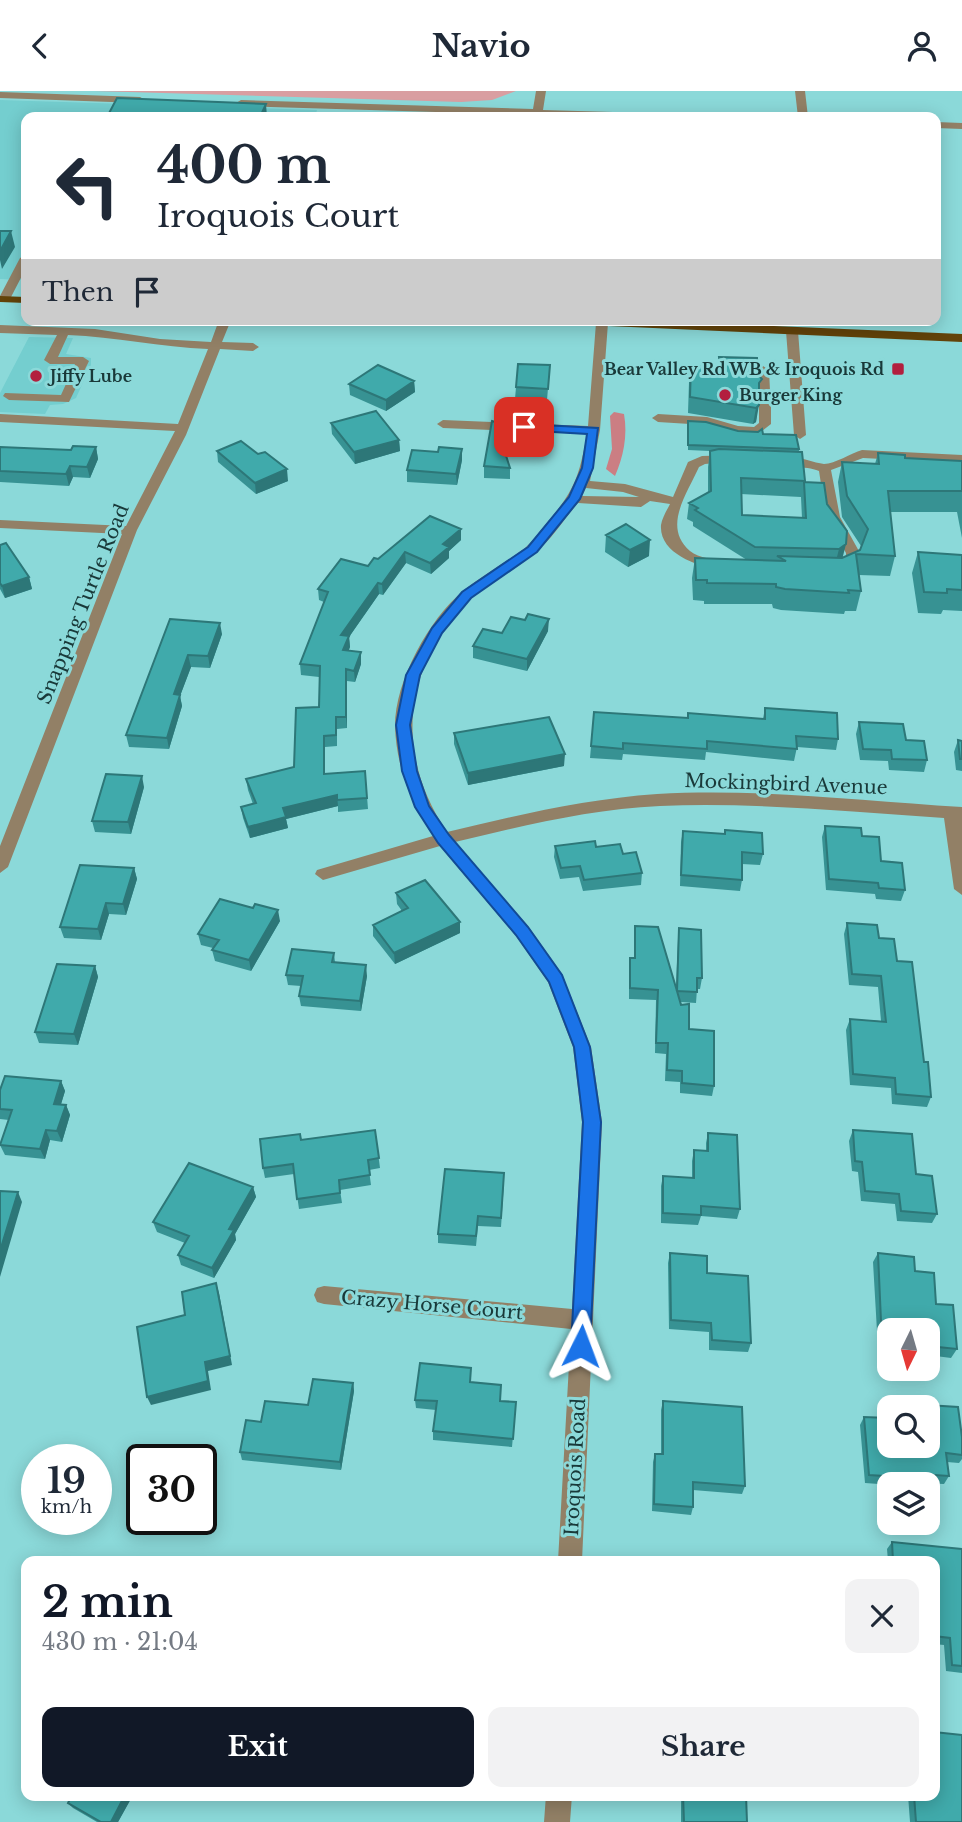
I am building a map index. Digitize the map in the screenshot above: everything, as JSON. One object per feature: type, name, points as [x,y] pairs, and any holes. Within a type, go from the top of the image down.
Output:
[{"type":"main road","points":[[2,299],[21,300]]},
{"type":"main road","points":[[673,326],[962,338]]},
{"type":"street","points":[[538,112],[541,91]]},
{"type":"street","points":[[800,91],[802,112]]},
{"type":"street","points":[[0,95],[151,100]]},
{"type":"street","points":[[234,103],[463,112]]},
{"type":"street","points":[[286,112],[289,105]]},
{"type":"street","points":[[941,125],[962,126]]},
{"type":"street","points":[[2,299],[21,267]]},
{"type":"street","name":"Snapping Turtle Road","points":[[0,867],[130,530],[183,428],[223,326]]},
{"type":"street","name":"Iroquois Road","points":[[570,1556],[592,1122],[582,1047],[556,979],[522,931],[443,839],[422,807],[410,771],[403,725],[413,675],[436,631],[467,595],[532,549],[578,491],[587,468],[594,431],[602,326]]},
{"type":"street","points":[[0,329],[95,333],[160,343],[253,347]]},
{"type":"street","points":[[9,396],[65,399],[83,361],[50,360],[64,331]]},
{"type":"street","points":[[792,331],[800,435]]},
{"type":"street","points":[[658,418],[707,421],[737,431],[757,431],[765,425],[763,370]]},
{"type":"street","points":[[0,418],[183,428]]},
{"type":"street","points":[[443,423],[594,431]]},
{"type":"street","points":[[772,460],[808,462],[824,468],[862,454],[962,459]]},
{"type":"street","points":[[737,568],[697,561],[677,547],[670,536],[668,524],[693,465],[702,460],[747,459]]},
{"type":"street","points":[[824,468],[828,477],[834,521],[854,551],[853,560],[848,567],[830,572]]},
{"type":"street","points":[[578,491],[641,503],[647,496],[678,502]]},
{"type":"street","points":[[0,524],[130,530]]},
{"type":"street","name":"Mockingbird Avenue","points":[[323,874],[443,839],[563,810],[657,800],[732,799],[957,813]]},
{"type":"street","points":[[957,813],[962,889]]},
{"type":"street","name":"Crazy Horse Court","points":[[324,1295],[582,1319]]},
{"type":"street","points":[[557,1822],[559,1801]]},
{"type":"shaded area","points":[[94,91],[516,91],[492,100],[461,102]]},
{"type":"shaded area","points":[[0,100],[317,110],[21,112],[21,280],[0,279]]},
{"type":"shaded area","points":[[29,337],[73,338],[66,354],[91,358],[91,365],[76,398],[63,404],[50,405],[45,414],[0,412],[0,393]]},
{"type":"shaded area","points":[[614,412],[624,414],[625,430],[622,454],[615,476],[606,469],[612,449],[610,416]]},
{"type":"building","points":[[117,98],[266,104],[262,112],[110,112]]},
{"type":"building","points":[[0,231],[11,231],[0,251]]},
{"type":"building","name":"Burger King","points":[[719,357],[757,358],[758,375],[762,379],[759,383],[759,405],[756,408],[690,397],[691,365],[720,367]]},
{"type":"building","points":[[518,364],[550,365],[548,389],[516,387]]},
{"type":"building","points":[[378,365],[414,381],[386,400],[349,384]]},
{"type":"building","points":[[376,411],[399,440],[354,452],[331,423]]},
{"type":"building","points":[[492,421],[495,422],[510,468],[484,466]]},
{"type":"building","points":[[688,421],[706,422],[738,431],[758,432],[762,429],[763,434],[796,435],[799,449],[688,445]]},
{"type":"building","points":[[241,441],[258,454],[265,452],[287,469],[255,483],[217,451]]},
{"type":"building","points":[[73,446],[96,447],[87,467],[70,466],[66,474],[0,471],[0,447],[71,450]]},
{"type":"building","points":[[439,447],[462,449],[456,474],[407,470],[412,450],[438,452]]},
{"type":"building","points":[[710,451],[802,452],[805,481],[741,478],[742,515],[806,518],[804,482],[824,483],[827,504],[847,531],[846,544],[839,549],[755,547],[695,510],[698,508],[689,503],[711,491]]},
{"type":"building","points":[[878,453],[905,455],[905,458],[962,461],[962,491],[888,491],[895,556],[856,554],[861,591],[848,590],[849,593],[785,589],[776,587],[776,584],[707,583],[707,580],[696,580],[695,558],[786,561],[777,556],[842,558],[860,550],[868,529],[847,496],[842,462],[879,464]]},
{"type":"building","points":[[430,516],[461,529],[443,544],[449,547],[430,563],[405,552],[382,584],[378,583],[341,635],[349,636],[343,650],[361,652],[354,671],[346,669],[346,717],[336,717],[336,735],[324,736],[324,774],[365,771],[367,798],[337,800],[337,795],[283,808],[286,817],[248,827],[241,807],[256,803],[246,779],[294,767],[296,708],[319,707],[320,666],[300,664],[328,592],[318,589],[341,559],[368,566],[374,558],[378,559]]},
{"type":"building","points":[[626,524],[650,540],[630,550],[606,535]]},
{"type":"building","points":[[6,543],[29,577],[2,586],[0,545]]},
{"type":"building","points":[[918,552],[962,555],[962,590],[947,589],[947,593],[924,592]]},
{"type":"building","points":[[528,614],[549,619],[527,659],[473,646],[483,629],[502,633],[511,617],[525,620]]},
{"type":"building","points":[[170,619],[220,623],[208,656],[188,655],[174,694],[180,695],[167,738],[126,735]]},
{"type":"building","points":[[765,708],[837,713],[838,739],[796,736],[797,749],[707,741],[707,749],[623,743],[623,749],[591,746],[594,712],[688,718],[688,713],[765,719]]},
{"type":"building","points":[[549,717],[565,754],[468,773],[454,733]]},
{"type":"building","points":[[859,722],[903,724],[906,740],[924,741],[927,760],[892,759],[891,750],[863,749]]},
{"type":"building","points":[[958,740],[962,741],[962,759],[960,759]]},
{"type":"building","points":[[106,774],[142,776],[128,822],[92,821]]},
{"type":"building","points":[[825,826],[861,828],[862,836],[879,837],[881,861],[902,863],[905,890],[879,888],[878,883],[829,879]]},
{"type":"building","points":[[725,830],[762,833],[763,854],[742,852],[742,880],[681,875],[683,831],[725,834]]},
{"type":"building","points":[[595,841],[596,847],[620,844],[623,854],[636,852],[642,873],[584,880],[580,866],[561,868],[555,846]]},
{"type":"building","points":[[80,865],[134,868],[123,904],[106,903],[98,929],[60,927]]},
{"type":"building","points":[[425,880],[460,922],[394,953],[373,925],[408,908],[396,893]]},
{"type":"building","points":[[220,899],[253,908],[255,904],[278,910],[249,960],[212,950],[219,940],[198,934]]},
{"type":"building","points":[[847,923],[877,925],[879,938],[894,939],[897,961],[912,962],[931,1097],[896,1094],[895,1078],[853,1074],[850,1019],[886,1022],[881,976],[852,974]]},
{"type":"building","points":[[635,926],[658,927],[681,1005],[689,1004],[689,1029],[714,1031],[714,1086],[682,1083],[682,1071],[667,1070],[668,1043],[656,1043],[658,990],[630,988],[630,958],[635,958]]},
{"type":"building","points":[[679,928],[701,930],[702,978],[697,978],[697,992],[677,991]]},
{"type":"building","points":[[292,949],[334,953],[332,962],[366,965],[360,1001],[299,996],[303,976],[286,975]]},
{"type":"building","points":[[57,964],[95,966],[74,1034],[35,1032]]},
{"type":"building","points":[[5,1076],[61,1081],[54,1104],[66,1105],[57,1131],[46,1130],[40,1149],[0,1145],[12,1110],[0,1109],[0,1090]]},
{"type":"building","points":[[375,1130],[379,1158],[368,1160],[370,1175],[339,1180],[340,1193],[297,1199],[293,1164],[263,1168],[260,1139],[300,1134],[301,1140]]},
{"type":"building","points":[[853,1130],[912,1134],[916,1174],[932,1176],[937,1214],[901,1211],[899,1194],[865,1191],[862,1162],[855,1161]]},
{"type":"building","points":[[708,1133],[737,1135],[740,1209],[701,1206],[701,1215],[663,1213],[663,1176],[694,1178],[694,1150],[708,1151]]},
{"type":"building","points":[[189,1163],[253,1187],[229,1229],[234,1230],[212,1268],[178,1255],[189,1236],[153,1222]]},
{"type":"building","points":[[445,1169],[504,1173],[501,1218],[478,1216],[476,1236],[438,1234]]},
{"type":"building","points":[[0,1191],[18,1192],[0,1251]]},
{"type":"building","points":[[670,1253],[707,1256],[707,1273],[748,1276],[751,1343],[712,1340],[711,1323],[671,1320]]},
{"type":"building","points":[[878,1253],[914,1257],[915,1271],[934,1273],[936,1304],[953,1305],[957,1349],[940,1347],[940,1318],[881,1318]]},
{"type":"building","points":[[216,1283],[230,1356],[205,1362],[208,1381],[147,1397],[137,1327],[185,1315],[182,1292]]},
{"type":"building","points":[[420,1363],[471,1368],[470,1382],[501,1385],[500,1401],[516,1402],[513,1439],[433,1431],[437,1401],[415,1400]]},
{"type":"building","points":[[313,1379],[353,1383],[340,1462],[240,1452],[246,1420],[261,1422],[265,1401],[308,1405]]},
{"type":"building","points":[[663,1401],[742,1407],[745,1486],[693,1482],[693,1507],[654,1504],[655,1454],[663,1454]]},
{"type":"building","points":[[940,1406],[958,1407],[962,1455],[946,1453],[949,1476],[940,1475],[940,1472],[877,1472],[877,1476],[869,1475],[864,1417],[877,1418],[877,1458],[940,1458]]},
{"type":"building","points":[[892,1542],[962,1549],[962,1666],[952,1665],[950,1638],[940,1637],[940,1556],[893,1556]]},
{"type":"building","points":[[940,1733],[962,1735],[962,1822],[916,1822],[914,1801],[940,1801]]},
{"type":"building","points":[[122,1801],[111,1822],[101,1822],[68,1803]]},
{"type":"building","points":[[683,1801],[746,1801],[747,1822],[684,1822]]},
{"type":"place","name":"Bear Valley Rd WB & Iroquois Rd","points":[[898,369]]},
{"type":"place","name":"Jiffy Lube","points":[[36,376]]},
{"type":"place","name":"Burger King","points":[[725,395]]},
{"type":"route","points":[[524,427],[594,431],[582,484],[574,499],[532,549],[467,595],[436,631],[413,675],[403,725],[410,771],[422,807],[443,839],[522,931],[556,979],[582,1047],[592,1122],[581,1346]]}]
